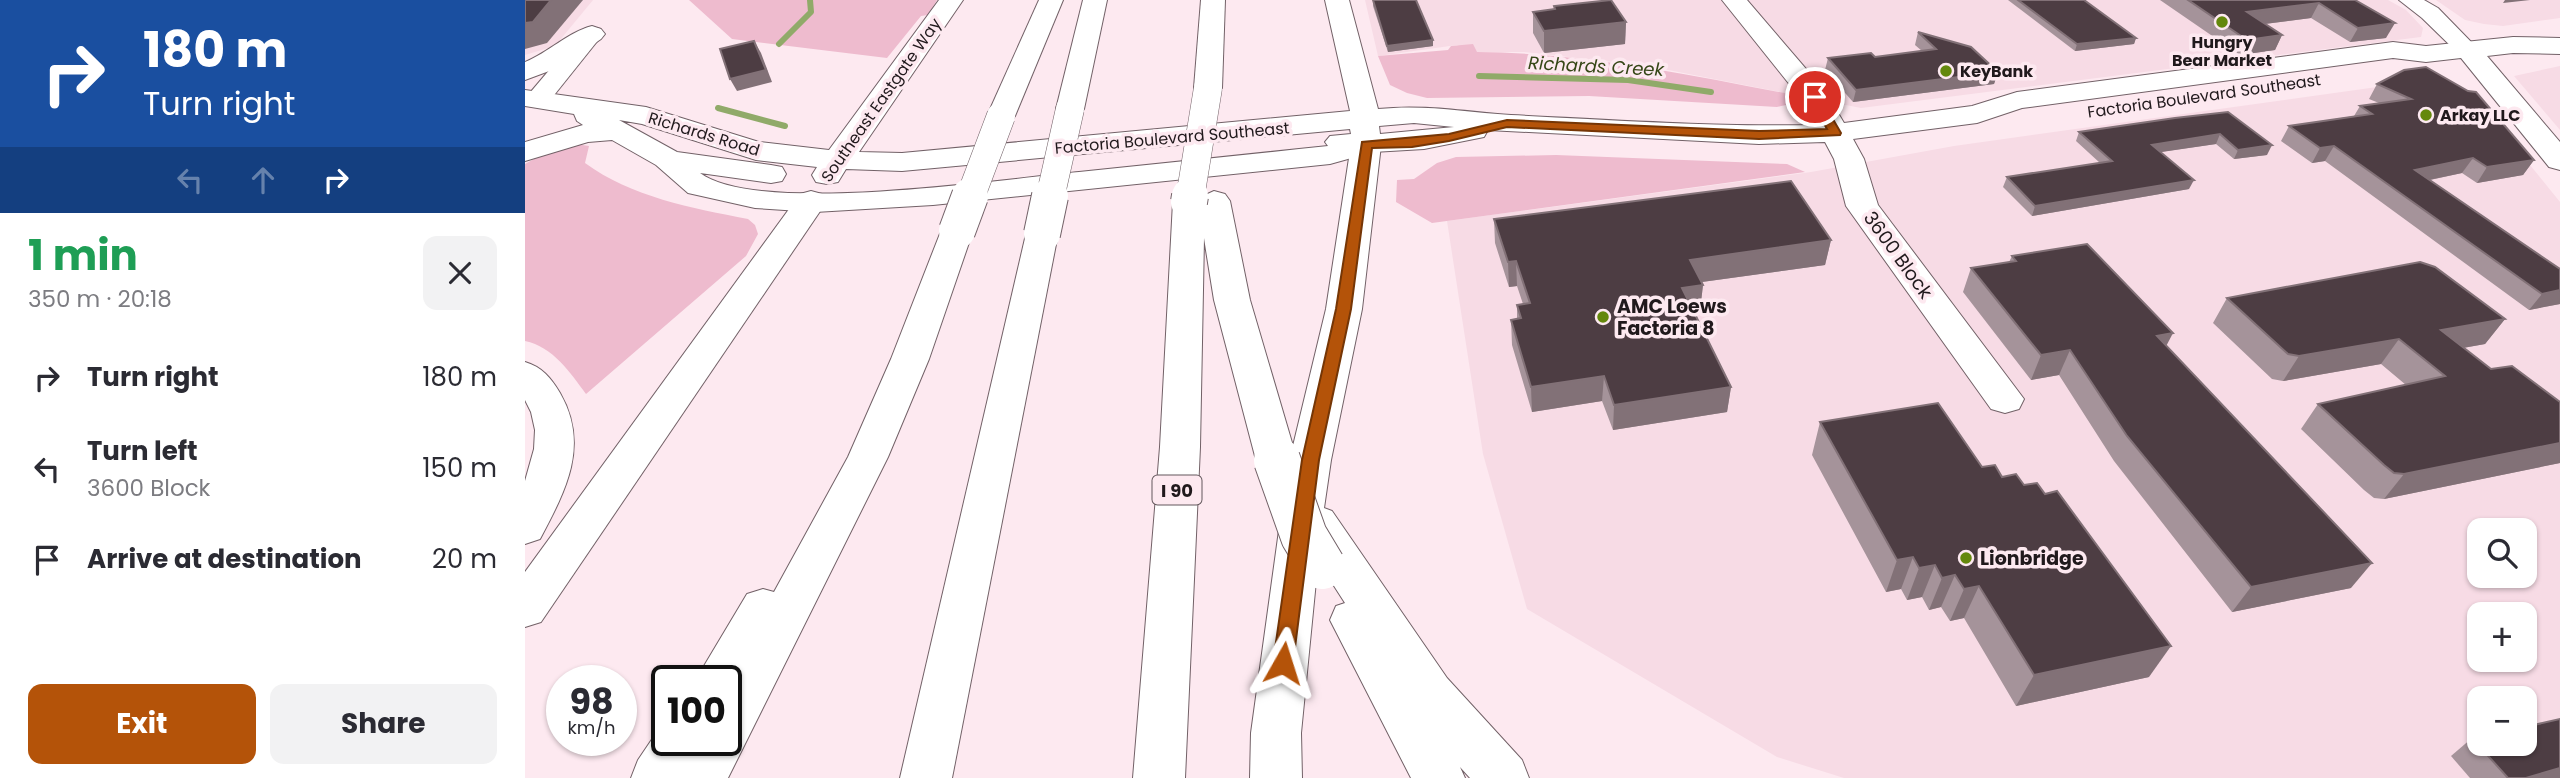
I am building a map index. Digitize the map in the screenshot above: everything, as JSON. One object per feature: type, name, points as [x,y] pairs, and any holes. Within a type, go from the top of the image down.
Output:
[{"type":"main road","name":"Southeast Eastgate Way","points":[[525,608],[951,0]]},
{"type":"main road","points":[[742,699],[868,457],[909,359],[1001,116],[1051,0]]},
{"type":"main road","points":[[926,778],[1042,234],[1095,0]]},
{"type":"main road","name":"I 90","points":[[1159,778],[1213,0]]},
{"type":"main road","points":[[1276,778],[1276,733],[1298,538],[1310,460],[1344,309],[1366,132],[1363,100],[1337,0]]},
{"type":"main road","name":"3600 Block","points":[[1734,0],[1815,97],[1849,159],[1862,206],[2005,399]]},
{"type":"main road","name":"Factoria Boulevard Southeast","points":[[2513,45],[2518,34],[2560,29]]},
{"type":"main road","points":[[525,72],[551,61],[592,34]]},
{"type":"main road","name":"Factoria Boulevard Southeast","points":[[824,181],[902,162],[1366,132],[1412,143],[1449,138],[1507,123],[1759,135],[1835,133],[1977,114],[2039,119],[2416,65],[2426,54],[2513,45],[2560,46]]},
{"type":"main road","points":[[2468,50],[2560,161]]},
{"type":"main road","points":[[725,140],[776,142],[807,136],[841,121],[894,82]]},
{"type":"main road","name":"Richards Road","points":[[529,104],[570,106],[646,116],[757,151],[824,181]]},
{"type":"main road","name":"Richards Road","points":[[570,106],[669,160],[696,186],[772,200],[824,181]]},
{"type":"main road","points":[[525,152],[575,136],[617,131]]},
{"type":"main road","name":"Factoria Boulevard Southeast","points":[[824,181],[933,196],[1330,155],[1366,132]]},
{"type":"main road","points":[[1201,201],[1277,460],[1304,536],[1331,562],[1430,694],[1503,778]]},
{"type":"main road","points":[[729,665],[847,460],[909,359]]},
{"type":"main road","points":[[525,375],[543,392],[556,422],[555,457],[525,527]]},
{"type":"main road","points":[[1331,562],[1439,778]]},
{"type":"main road","points":[[657,778],[671,756]]},
{"type":"main road","points":[[701,778],[713,756]]},
{"type":"street","points":[[2410,0],[2430,13],[2468,50]]},
{"type":"street","points":[[529,104],[592,34]]},
{"type":"shaded area","points":[[525,0],[593,0],[555,46],[525,55]]},
{"type":"shaded area","points":[[689,0],[937,0],[928,15],[921,16],[887,58],[732,39]]},
{"type":"shaded area","points":[[1365,0],[2388,0],[2406,10],[2423,28],[2421,37],[1861,108],[1648,66],[1524,52],[1476,52],[1457,45],[1378,56]]},
{"type":"shaded area","points":[[2436,0],[2560,0],[2560,18],[2503,26],[2484,24],[2465,20]]},
{"type":"shaded area","points":[[1473,44],[1477,52],[1595,60],[1789,94],[1791,99],[1786,105],[1777,107],[1589,96],[1427,98],[1390,85],[1378,56],[1448,50],[1451,46]]},
{"type":"shaded area","points":[[2560,66],[2560,130],[2514,76]]},
{"type":"shaded area","points":[[2420,81],[2479,102],[2560,202],[2560,778],[1844,778],[1777,757],[1527,609],[1483,454],[1447,221],[1811,172],[1954,146]]},
{"type":"shaded area","points":[[576,144],[589,146],[585,163],[622,185],[663,200],[748,219],[755,225],[758,234],[746,256],[586,394],[567,369],[552,355],[525,341],[525,164],[543,154]]},
{"type":"shaded area","points":[[1556,155],[1787,164],[1805,172],[1432,223],[1396,202],[1397,180],[1414,179],[1437,163],[1456,157]]},
{"type":"building","points":[[525,0],[551,0],[533,22],[525,23]]},
{"type":"building","points":[[1373,0],[1416,0],[1433,40],[1387,46]]},
{"type":"building","points":[[1611,0],[1626,22],[1544,31],[1533,12],[1555,9],[1554,6]]},
{"type":"building","points":[[2018,0],[2084,0],[2136,38],[2077,44]]},
{"type":"building","points":[[2188,0],[2355,0],[2395,23],[2358,28],[2319,3],[2247,12],[2282,35],[2247,40]]},
{"type":"building","points":[[1918,32],[1971,47],[1998,72],[1856,90],[1828,58],[1871,53],[1875,57],[1936,49]]},
{"type":"building","points":[[754,41],[766,70],[730,79],[720,49]]},
{"type":"building","points":[[2426,67],[2468,91],[2476,92],[2534,160],[2487,167],[2473,158],[2415,170],[2560,269],[2560,290],[2542,294],[2334,146],[2320,148],[2289,126],[2372,114],[2360,106],[2411,99],[2377,84],[2404,70]]},
{"type":"building","points":[[2228,112],[2272,145],[2238,150],[2220,134],[2152,145],[2194,180],[2035,206],[2007,177],[2112,161],[2079,132]]},
{"type":"building","name":"AMC Loews Factoria 8","points":[[1791,181],[1831,240],[1690,260],[1703,285],[1682,288],[1731,387],[1614,405],[1604,376],[1531,387],[1511,320],[1521,318],[1517,305],[1530,303],[1516,261],[1508,262],[1494,219]]},
{"type":"building","points":[[2087,244],[2173,333],[2157,336],[2372,563],[2251,587],[2127,436],[2070,350],[2041,355],[1971,268],[2016,261],[2012,256]]},
{"type":"building","points":[[2420,262],[2435,267],[2505,319],[2441,330],[2491,369],[2512,366],[2560,402],[2560,443],[2404,474],[2394,473],[2318,404],[2445,376],[2399,339],[2299,356],[2288,354],[2227,298]]},
{"type":"building","name":"Lionbridge","points":[[1938,403],[1982,467],[1995,465],[2002,477],[2016,474],[2024,485],[2037,483],[2045,494],[2057,491],[2171,646],[2034,675],[1979,586],[1964,589],[1955,575],[1942,578],[1935,565],[1919,568],[1913,557],[1897,560],[1820,422]]},
{"type":"building","points":[[2560,719],[2560,768],[2526,778],[2508,778],[2488,756],[2537,756],[2537,724]]},
{"type":"waterway","name":"Richards Creek","points":[[779,44],[811,12],[810,0]]},
{"type":"waterway","name":"Richards Creek","points":[[1479,76],[1628,80],[1711,92]]},
{"type":"waterway","name":"Richards Creek","points":[[718,108],[785,126]]},
{"type":"place","name":"Hungry Bear Market","points":[[2222,22]]},
{"type":"place","name":"KeyBank","points":[[1946,71]]},
{"type":"place","name":"Arkay LLC","points":[[2426,115]]},
{"type":"place","name":"AMC Loews Factoria 8","points":[[1603,317]]},
{"type":"place","name":"Lionbridge","points":[[1966,558]]},
{"type":"route","points":[[1283,663],[1310,460],[1344,309],[1366,145],[1449,138],[1507,123],[1759,135],[1835,133],[1815,97]]}]
